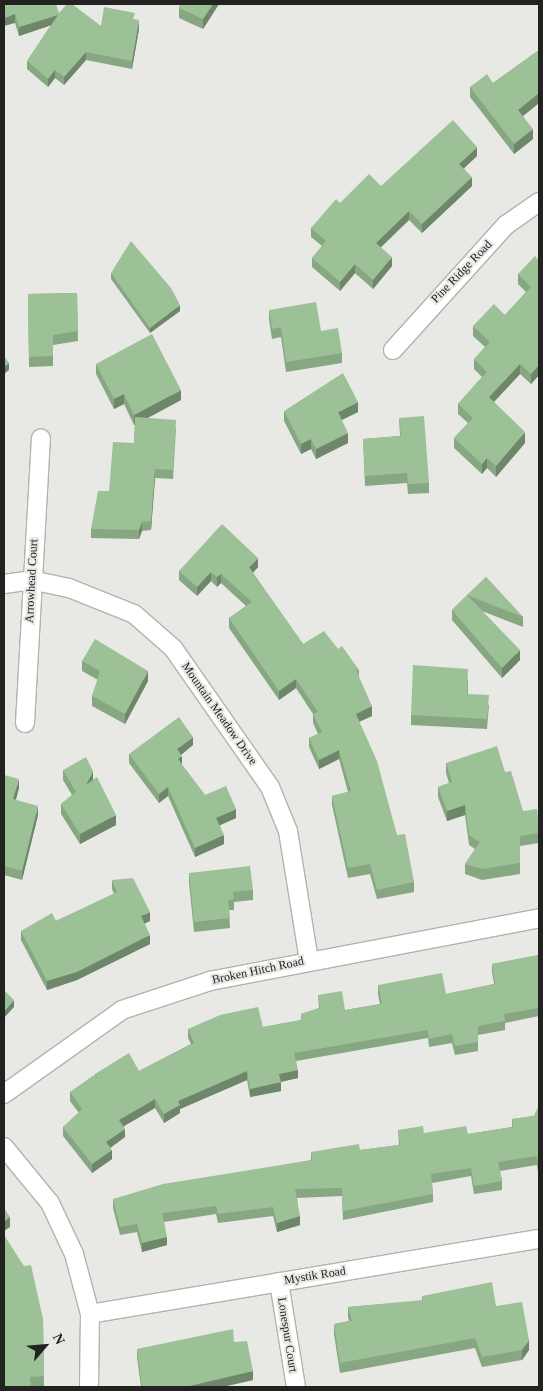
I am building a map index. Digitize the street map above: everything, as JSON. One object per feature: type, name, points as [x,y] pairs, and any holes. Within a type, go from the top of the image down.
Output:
[{"type":"street","name":"Pine Ridge Road","points":[[393,350],[506,225],[539,202]]},
{"type":"street","name":"Arrowhead Court","points":[[25,724],[31,580],[41,438]]},
{"type":"street","name":"Mountain Meadow Drive","points":[[4,584],[31,580],[69,588],[134,614],[173,648],[270,787],[288,831],[308,960]]},
{"type":"street","name":"Broken Hitch Road","points":[[4,1094],[122,1010],[210,981],[308,960],[539,918]]},
{"type":"street","points":[[4,1146],[50,1203],[74,1254],[90,1314],[93,1347],[89,1387]]},
{"type":"street","name":"Mystik Road","points":[[90,1314],[539,1239]]},
{"type":"street","name":"Lonespur Court","points":[[279,1282],[296,1387]]},
{"type":"building","points":[[4,4],[56,4],[59,13],[67,4],[72,4],[101,26],[104,7],[135,13],[133,19],[139,20],[132,61],[86,52],[64,77],[55,70],[48,79],[27,61],[58,15],[19,27],[15,14],[4,18]]},
{"type":"building","points":[[181,4],[213,4],[203,19],[179,8]]},
{"type":"building","points":[[539,50],[539,93],[518,110],[533,129],[514,144],[470,87],[487,74],[493,83]]},
{"type":"building","points":[[453,120],[477,147],[459,164],[472,177],[422,224],[409,211],[376,243],[392,257],[373,280],[355,264],[340,282],[312,258],[326,241],[311,228],[336,199],[340,203],[369,174],[381,186]]},
{"type":"building","points":[[131,241],[171,288],[180,305],[150,328],[111,273]]},
{"type":"building","points":[[535,256],[539,261],[539,365],[531,374],[520,364],[489,397],[525,432],[496,466],[487,458],[482,464],[454,438],[473,418],[458,404],[487,372],[474,359],[490,342],[473,326],[494,304],[505,315],[531,287],[518,274]]},
{"type":"building","points":[[77,293],[78,331],[53,335],[53,356],[29,357],[28,294]]},
{"type":"building","points":[[316,302],[321,331],[338,328],[342,353],[286,362],[281,327],[272,329],[269,310]]},
{"type":"building","points":[[152,334],[181,390],[134,415],[124,394],[114,399],[96,364]]},
{"type":"building","points":[[4,356],[9,363],[4,367]]},
{"type":"building","points":[[343,373],[358,402],[338,412],[348,433],[316,449],[311,439],[301,444],[284,411]]},
{"type":"building","points":[[424,416],[429,483],[408,484],[407,473],[365,476],[363,439],[401,436],[399,418]]},
{"type":"building","points":[[135,417],[176,420],[173,470],[155,469],[151,521],[142,522],[139,530],[91,529],[98,491],[109,491],[113,442],[134,443]]},
{"type":"building","points":[[222,524],[258,558],[249,567],[303,644],[324,631],[338,649],[342,646],[359,670],[356,670],[372,706],[356,714],[377,761],[397,835],[405,834],[414,882],[377,890],[370,864],[348,868],[332,796],[351,791],[339,750],[319,760],[309,738],[322,732],[313,714],[318,712],[296,679],[279,691],[229,618],[252,602],[221,574],[217,577],[211,572],[197,587],[179,571]]},
{"type":"building","points":[[486,577],[523,617],[467,595]]},
{"type":"building","points":[[467,595],[520,650],[502,668],[452,610]]},
{"type":"building","points":[[95,639],[148,671],[125,714],[92,696],[100,671],[82,661]]},
{"type":"building","points":[[413,665],[468,669],[467,694],[489,695],[487,719],[411,715]]},
{"type":"building","points":[[179,717],[193,737],[177,749],[182,756],[178,759],[205,795],[226,786],[236,809],[216,818],[224,835],[195,848],[168,787],[159,794],[129,754]]},
{"type":"building","points":[[497,746],[505,772],[511,771],[523,811],[537,809],[539,833],[520,836],[520,863],[482,869],[465,864],[480,842],[469,835],[465,805],[447,811],[438,787],[452,782],[446,763]]},
{"type":"building","points":[[86,757],[93,771],[86,785],[97,777],[116,815],[80,834],[61,804],[76,792],[63,770]]},
{"type":"building","points":[[4,775],[19,779],[13,799],[38,806],[22,871],[4,866]]},
{"type":"building","points":[[250,866],[253,890],[233,892],[234,899],[228,900],[230,918],[194,922],[189,873]]},
{"type":"building","points":[[133,878],[150,912],[141,916],[150,935],[77,972],[47,981],[21,931],[52,913],[56,921],[117,892],[112,880]]},
{"type":"building","points":[[539,955],[539,1008],[504,1014],[505,1021],[478,1026],[478,1042],[455,1046],[452,1034],[429,1039],[428,1030],[294,1053],[298,1070],[279,1074],[281,1082],[250,1089],[247,1071],[178,1101],[180,1105],[164,1114],[155,1099],[119,1120],[125,1129],[106,1142],[112,1150],[92,1164],[63,1127],[82,1109],[70,1092],[94,1075],[98,1079],[95,1074],[129,1053],[139,1071],[194,1043],[188,1029],[220,1015],[258,1007],[263,1027],[302,1020],[301,1014],[320,1008],[318,995],[342,991],[345,1010],[382,1004],[378,985],[442,973],[446,994],[495,984],[492,964]]},
{"type":"building","points":[[4,990],[14,1000],[4,1011]]},
{"type":"building","points":[[538,1107],[539,1172],[537,1156],[498,1162],[502,1181],[474,1186],[471,1168],[431,1174],[433,1194],[343,1211],[342,1188],[295,1189],[300,1216],[277,1223],[273,1207],[218,1214],[216,1206],[162,1213],[167,1237],[142,1243],[137,1224],[120,1227],[113,1199],[163,1184],[312,1160],[311,1152],[359,1144],[360,1150],[400,1145],[398,1130],[423,1126],[424,1133],[466,1126],[468,1134],[513,1127],[512,1119],[534,1116]]},
{"type":"building","points":[[4,1208],[10,1217],[4,1221]]},
{"type":"building","points":[[4,1235],[24,1266],[31,1265],[43,1319],[44,1376],[30,1377],[31,1387],[4,1387]]},
{"type":"building","points":[[492,1282],[496,1306],[522,1302],[529,1340],[522,1350],[482,1357],[475,1338],[340,1363],[334,1324],[352,1321],[348,1307],[423,1300],[422,1296]]},
{"type":"building","points":[[233,1329],[234,1342],[247,1341],[253,1371],[185,1387],[142,1387],[137,1349]]}]
